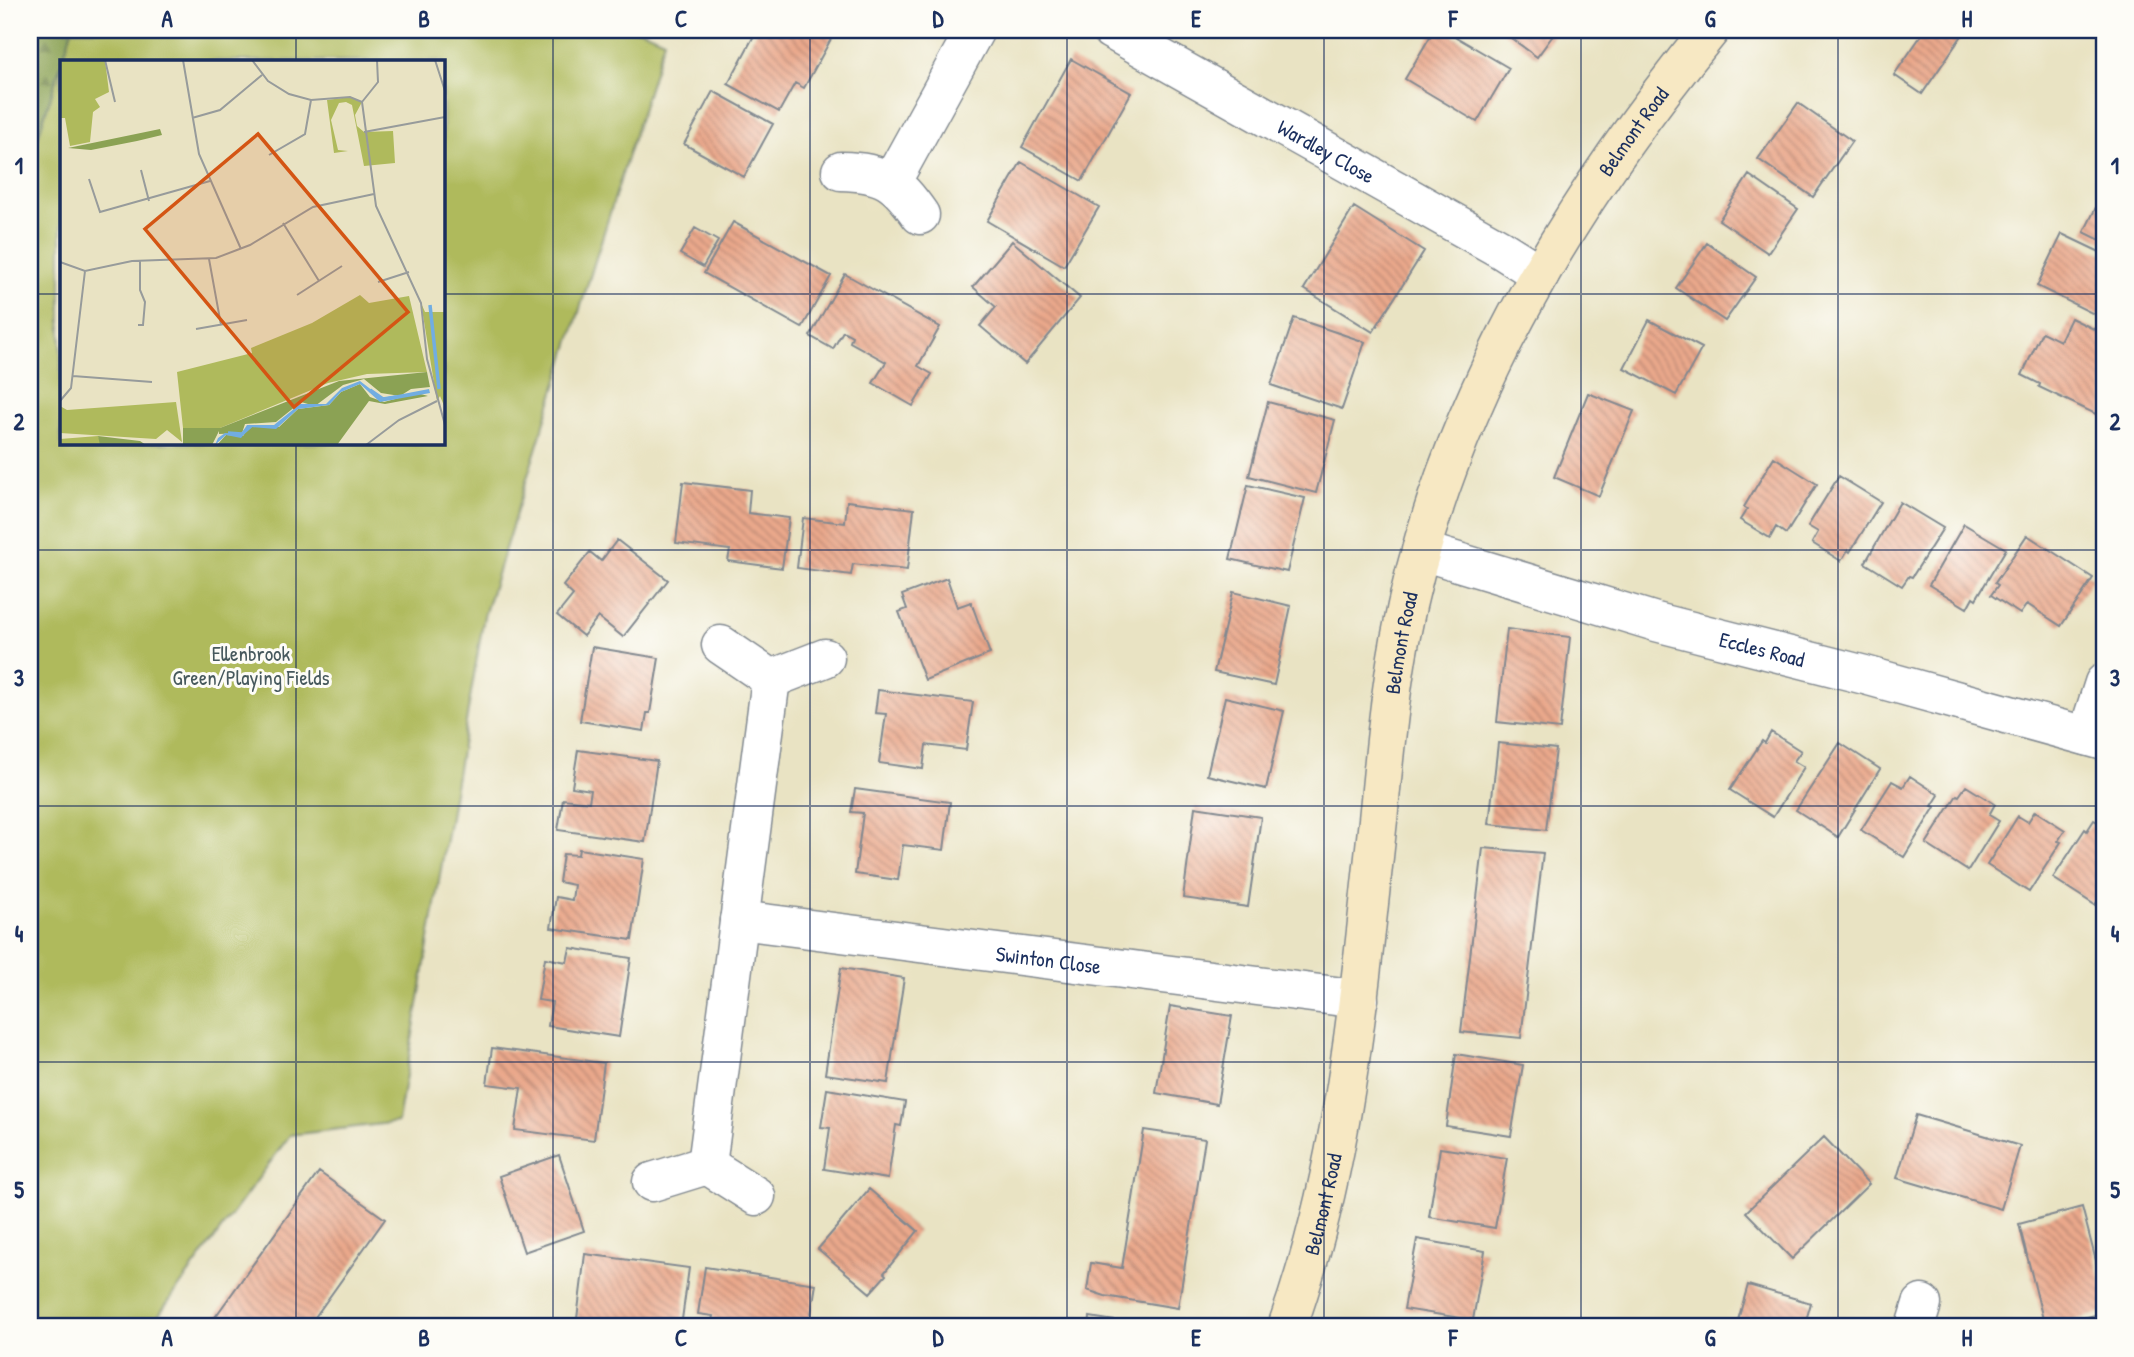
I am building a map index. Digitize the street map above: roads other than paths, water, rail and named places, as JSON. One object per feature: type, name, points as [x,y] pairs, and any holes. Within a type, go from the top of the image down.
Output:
[{"type":"street","points":[[892,181],[975,30]]},
{"type":"street","name":"Wardley Close","points":[[1111,30],[1541,274]]},
{"type":"street","name":"Belmont Road","points":[[1287,1327],[1312,1250],[1340,1132],[1359,999],[1385,748],[1398,653],[1422,551],[1445,477],[1483,385],[1541,274],[1606,167],[1637,122],[1710,30]]},
{"type":"street","points":[[841,171],[873,174],[892,181],[920,215]]},
{"type":"street","name":"Eccles Road","points":[[1422,551],[1656,622],[2096,738]]},
{"type":"street","points":[[721,645],[771,679]]},
{"type":"street","points":[[771,679],[825,658]]},
{"type":"street","points":[[707,1165],[771,679]]},
{"type":"street","points":[[2096,738],[2104,684]]},
{"type":"street","name":"Swinton Close","points":[[739,920],[1359,999]]},
{"type":"street","points":[[652,1182],[707,1165],[756,1196]]},
{"type":"park label","name":"Ellenbrook Green/Playing Fields","points":[[251,665]]}]
